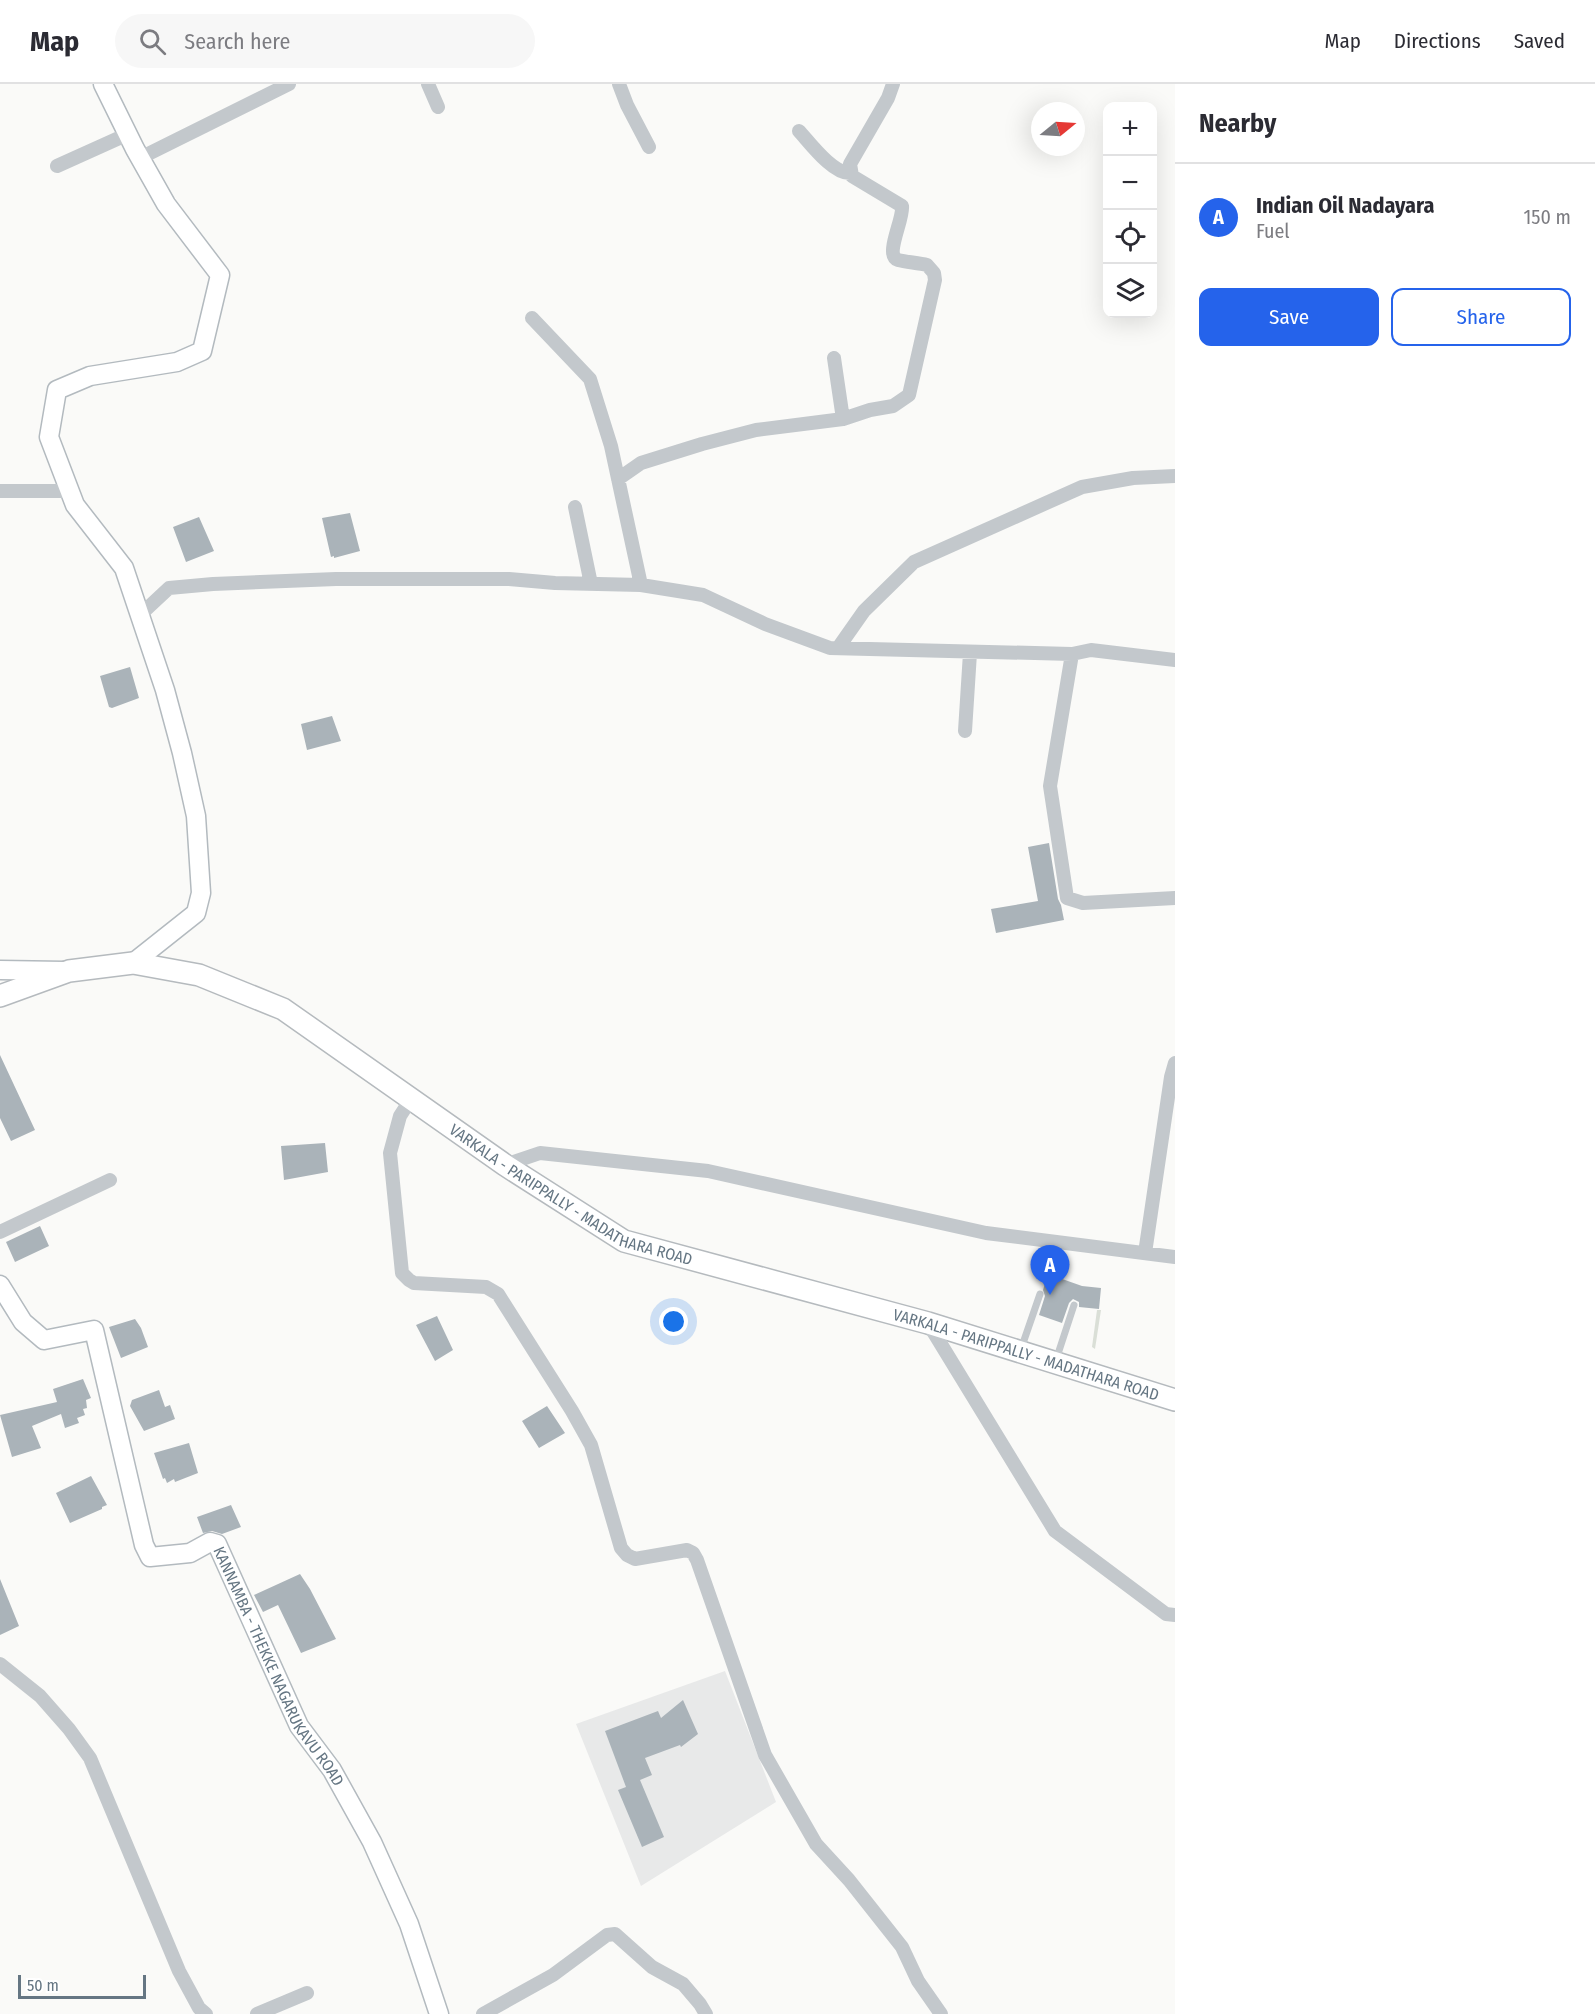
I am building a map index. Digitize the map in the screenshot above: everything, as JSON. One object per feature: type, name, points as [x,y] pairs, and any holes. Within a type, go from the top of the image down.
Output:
[{"type":"main road","points":[[103,84],[166,204],[220,275],[202,351],[177,362],[90,376],[57,390],[50,437],[75,505],[124,568],[165,690],[196,816],[201,893],[196,913],[133,963]]},
{"type":"main road","name":"VARKALA - PARIPPALLY - MADATHARA ROAD","points":[[0,996],[69,971],[133,963],[199,975],[283,1009],[505,1165],[624,1241],[928,1323],[1175,1400]]},
{"type":"main road","points":[[0,970],[69,971]]},
{"type":"main road","name":"KANNAMBA - THEKKE NAGARUKAVU ROAD","points":[[0,1285],[23,1322],[44,1341],[94,1330],[144,1545],[150,1557],[190,1553],[210,1542],[217,1544],[299,1726],[332,1770],[372,1842],[410,1924],[439,2014]]},
{"type":"street","points":[[140,158],[289,84]]},
{"type":"street","points":[[428,84],[438,107]]},
{"type":"street","points":[[619,84],[649,147]]},
{"type":"street","points":[[618,479],[641,463],[702,444],[756,430],[843,419],[870,410],[893,406],[909,395],[935,280],[934,273],[927,265],[894,257],[892,250],[903,214],[902,206],[850,173],[850,164],[888,98],[893,84]]},
{"type":"street","points":[[799,131],[832,166],[845,174],[850,173]]},
{"type":"street","points":[[57,166],[128,134]]},
{"type":"street","points":[[532,318],[590,379],[611,446],[641,585]]},
{"type":"street","points":[[834,358],[843,419]]},
{"type":"street","points":[[838,648],[864,611],[914,562],[1082,487],[1133,478],[1175,476]]},
{"type":"street","points":[[0,491],[70,492]]},
{"type":"street","points":[[575,507],[591,584]]},
{"type":"street","points":[[139,616],[170,588],[336,579],[509,579],[641,585],[703,595],[765,624],[831,648],[1072,654],[1091,650],[1175,660]]},
{"type":"street","points":[[965,731],[970,653]]},
{"type":"street","points":[[1072,654],[1050,786],[1067,898],[1083,903],[1175,898]]},
{"type":"street","points":[[1145,1253],[1175,1063]]},
{"type":"street","points":[[411,1099],[400,1116],[390,1153],[402,1273],[414,1283],[486,1287],[498,1294],[591,1445],[621,1548],[635,1559],[687,1550],[693,1554],[765,1755],[816,1845],[849,1880],[902,1947],[918,1981],[941,2014]]},
{"type":"street","points":[[505,1165],[540,1153],[708,1171],[986,1233],[1175,1257]]},
{"type":"street","points":[[0,1232],[110,1180]]},
{"type":"street","points":[[928,1323],[1055,1531],[1166,1614],[1175,1615]]},
{"type":"street","points":[[0,1664],[40,1696],[69,1729],[90,1758],[179,1971],[199,2008],[206,2014]]},
{"type":"street","points":[[483,2014],[553,1975],[607,1935],[615,1934],[652,1966],[683,1984],[692,1992],[706,2014]]},
{"type":"street","points":[[257,2014],[307,1993]]},
{"type":"lane","points":[[1020,1352],[1041,1294]]},
{"type":"lane","points":[[1055,1363],[1074,1305]]},
{"type":"shaded area","points":[[1097,1310],[1101,1310],[1095,1349],[1092,1347]]},
{"type":"shaded area","points":[[725,1671],[776,1802],[641,1886],[576,1724]]},
{"type":"building","points":[[350,513],[360,551],[331,557],[322,518]]},
{"type":"building","points":[[199,517],[214,551],[186,562],[173,527]]},
{"type":"building","points":[[130,667],[139,698],[112,708],[109,707],[100,676]]},
{"type":"building","points":[[332,716],[341,741],[307,750],[301,724]]},
{"type":"building","points":[[1049,843],[1058,899],[1064,920],[996,933],[991,909],[1038,901],[1028,847]]},
{"type":"building","points":[[0,1055],[35,1130],[11,1141],[0,1118]]},
{"type":"building","points":[[325,1143],[328,1172],[284,1180],[281,1146]]},
{"type":"building","points":[[40,1226],[49,1246],[15,1262],[6,1242]]},
{"type":"building","points":[[1048,1274],[1082,1286],[1101,1288],[1099,1309],[1079,1307],[1079,1302],[1073,1299],[1069,1303],[1062,1323],[1039,1315]]},
{"type":"building","points":[[437,1316],[453,1350],[435,1361],[416,1325]]},
{"type":"building","points":[[135,1319],[148,1347],[121,1358],[109,1327]]},
{"type":"building","points":[[83,1379],[91,1398],[86,1400],[87,1408],[83,1409],[85,1415],[77,1418],[79,1423],[65,1428],[61,1414],[32,1426],[41,1448],[12,1457],[0,1415],[57,1402],[53,1389]]},
{"type":"building","points":[[159,1390],[165,1407],[170,1405],[175,1419],[144,1431],[130,1406],[132,1400]]},
{"type":"building","points":[[547,1406],[565,1433],[539,1448],[522,1421]]},
{"type":"building","points":[[189,1443],[198,1473],[167,1483],[165,1478],[163,1479],[154,1453]]},
{"type":"building","points":[[91,1476],[107,1505],[70,1523],[56,1493]]},
{"type":"building","points":[[231,1505],[241,1527],[222,1534],[212,1531],[203,1533],[197,1517]]},
{"type":"building","points":[[300,1574],[336,1639],[301,1653],[278,1605],[263,1612],[254,1595]]},
{"type":"building","points":[[0,1579],[19,1626],[0,1635]]},
{"type":"building","points":[[683,1700],[698,1734],[681,1747],[680,1745],[645,1758],[652,1775],[640,1780],[664,1837],[642,1847],[618,1790],[626,1787],[605,1731],[658,1711],[661,1718]]},
{"type":"place","name":"Indian Oil Nadayara","points":[[1050,1295]]}]
